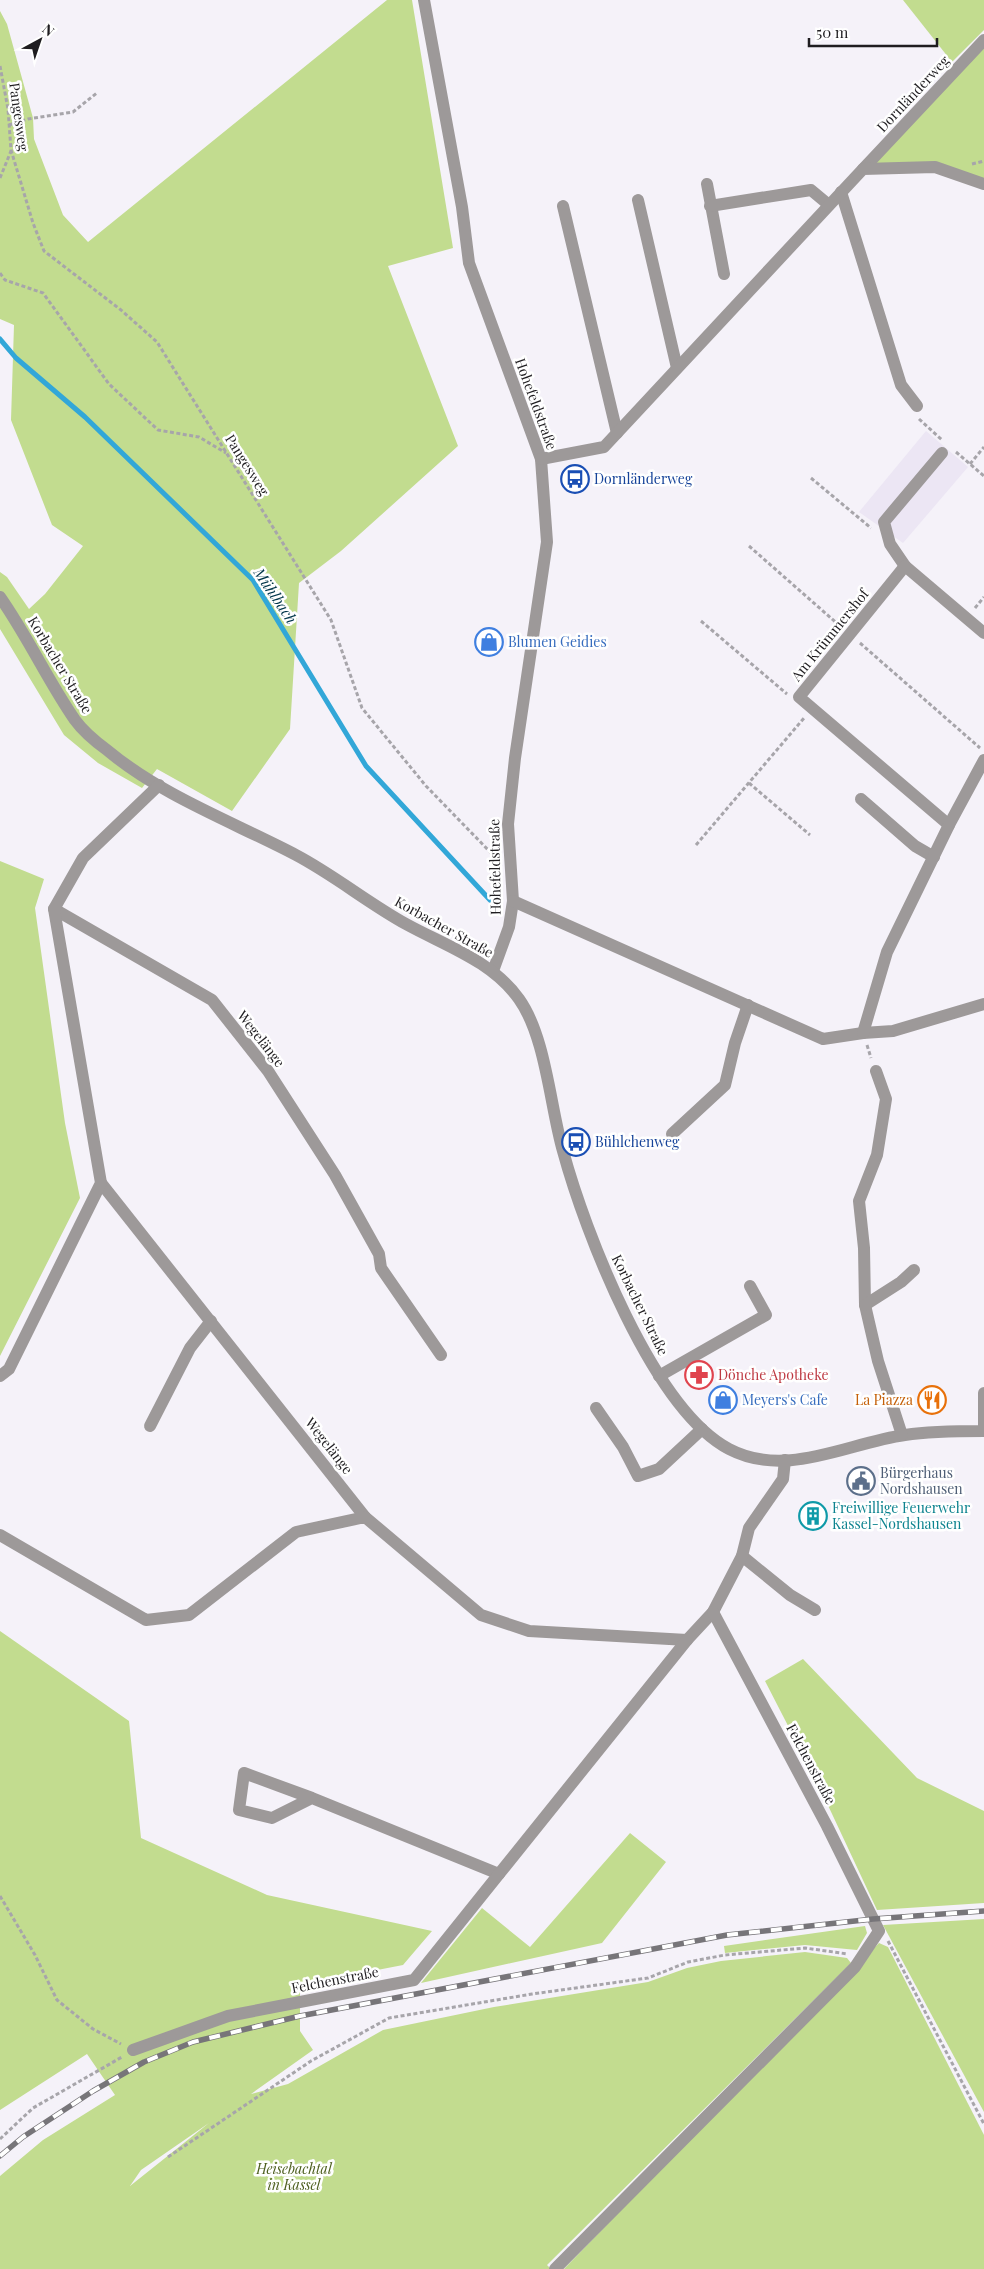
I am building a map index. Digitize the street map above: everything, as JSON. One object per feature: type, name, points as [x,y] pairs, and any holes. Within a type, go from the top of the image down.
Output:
[{"type":"street","name":"Hohefeldstraße","points":[[424,0],[462,207],[469,263],[541,459],[547,542],[515,758],[508,824],[509,872],[513,901],[510,927],[493,971]]},
{"type":"street","name":"Dornländerweg","points":[[541,459],[604,447],[984,40]]},
{"type":"street","points":[[863,169],[935,167],[984,184]]},
{"type":"street","points":[[707,184],[724,274]]},
{"type":"street","points":[[710,206],[812,190],[829,205]]},
{"type":"street","points":[[841,192],[902,385],[917,406]]},
{"type":"street","points":[[638,200],[677,368]]},
{"type":"street","points":[[563,206],[617,433]]},
{"type":"street","points":[[942,453],[884,522],[890,544],[905,566],[984,634]]},
{"type":"street","name":"Am Krümmershof","points":[[905,566],[799,697],[949,825]]},
{"type":"street","name":"Korbacher Straße","points":[[0,597],[24,632],[77,724],[109,752],[159,785],[225,821],[298,856],[387,913],[444,946],[474,958],[493,971],[507,984],[522,1004],[536,1036],[563,1152],[606,1274],[659,1376],[684,1411],[702,1429],[731,1450],[758,1458],[786,1460],[814,1458],[902,1435],[945,1431],[984,1431],[984,1393]]},
{"type":"street","points":[[862,1033],[887,952],[949,825],[984,760]]},
{"type":"street","points":[[54,909],[83,858],[159,785]]},
{"type":"street","points":[[861,799],[915,846],[934,857]]},
{"type":"street","points":[[513,901],[823,1038],[893,1031],[984,1004]]},
{"type":"street","name":"Wegelänge","points":[[54,909],[101,1183],[365,1517],[480,1614],[529,1631],[687,1640]]},
{"type":"street","name":"Wegelänge","points":[[54,909],[212,1000],[268,1071],[335,1175],[379,1254],[381,1268],[442,1355]]},
{"type":"street","points":[[672,1134],[725,1085],[735,1043],[748,1006]]},
{"type":"street","points":[[876,1071],[886,1099],[877,1155],[859,1201],[864,1248],[865,1305],[878,1361],[902,1435]]},
{"type":"street","points":[[0,1376],[9,1369],[101,1183]]},
{"type":"street","points":[[865,1305],[901,1282],[914,1270]]},
{"type":"street","points":[[659,1376],[766,1315],[750,1286]]},
{"type":"street","points":[[150,1426],[190,1348],[211,1321]]},
{"type":"street","points":[[596,1408],[623,1447],[638,1476],[659,1469],[702,1429]]},
{"type":"street","name":"Felchenstraße","points":[[133,2050],[228,2016],[414,1980],[687,1640],[714,1612],[742,1556],[749,1528],[783,1479],[786,1460]]},
{"type":"street","points":[[0,1535],[146,1620],[189,1615],[296,1532],[365,1517]]},
{"type":"street","points":[[742,1556],[790,1594],[815,1610]]},
{"type":"street","name":"Felchenstraße","points":[[714,1612],[827,1826],[879,1931]]},
{"type":"street","points":[[312,1798],[272,1818],[239,1810],[244,1773],[312,1798],[500,1874]]},
{"type":"street","points":[[555,2269],[863,1957],[879,1931]]},
{"type":"path","name":"Pangesweg","points":[[0,66],[11,150],[33,223],[44,251],[121,310],[157,342],[331,620],[362,708],[426,786],[509,872]]},
{"type":"path","points":[[9,125],[28,119],[73,112],[98,92]]},
{"type":"path","points":[[0,178],[11,150]]},
{"type":"path","points":[[0,273],[5,280],[43,293],[109,384],[158,430],[199,437],[226,453]]},
{"type":"path","points":[[970,464],[984,447]]},
{"type":"path","points":[[811,478],[890,544]]},
{"type":"path","points":[[749,546],[984,751]]},
{"type":"path","points":[[701,621],[787,694],[799,697]]},
{"type":"path","points":[[696,845],[813,708]]},
{"type":"path","points":[[749,783],[810,835]]},
{"type":"path","points":[[862,1033],[876,1071]]},
{"type":"path","points":[[0,1896],[35,1955],[57,2000],[93,2029],[133,2050]]},
{"type":"path","points":[[879,1931],[890,1944],[984,2124]]},
{"type":"path","points":[[168,2157],[311,2061],[389,2018],[532,1994],[648,1978],[688,1962],[725,1955],[805,1948],[863,1957]]},
{"type":"path","points":[[0,2139],[33,2108],[133,2050]]},
{"type":"shaded area","points":[[926,431],[968,467],[903,543],[859,512]]},
{"type":"green space","points":[[387,0],[412,0],[453,248],[388,266],[458,446],[341,551],[299,583],[290,729],[232,811],[157,769],[142,788],[98,763],[64,735],[0,629],[0,572],[7,577],[29,609],[45,594],[83,546],[52,525],[11,420],[14,325],[0,319],[0,11],[7,24],[33,118],[34,139],[63,215],[88,242]]},
{"type":"green space","points":[[903,0],[984,0],[984,30],[952,62]]},
{"type":"green space","points":[[984,40],[984,184],[935,167],[863,169]]},
{"type":"green space","points":[[0,861],[44,879],[35,908],[65,1123],[80,1198],[0,1356]]},
{"type":"green space","name":"Heisebachtal in Kassel","points":[[0,1631],[129,1721],[141,1838],[267,1895],[432,1931],[403,1965],[300,1985],[300,2031],[313,2050],[251,2094],[288,2084],[383,2030],[494,2007],[648,1982],[687,1968],[721,1961],[805,1952],[847,1958],[851,1963],[547,2265],[551,2269],[0,2269],[0,2176],[43,2140],[115,2095],[87,2054],[0,2110]],"holes":[[[209,2123],[130,2186],[141,2170]]]},
{"type":"green space","points":[[803,1659],[917,1778],[984,1811],[984,1903],[877,1910],[818,1784],[765,1681]]},
{"type":"green space","points":[[630,1833],[666,1862],[602,1943],[421,1983],[482,1908],[530,1947]]},
{"type":"green space","points":[[984,1919],[984,2112],[883,1925]]},
{"type":"green space","points":[[865,1926],[867,1933],[857,1950],[805,1945],[725,1953],[724,1946]]},
{"type":"green space","points":[[879,1943],[888,1947],[984,2135],[984,2269],[564,2269]]},
{"type":"waterway","name":"Mühlbach","points":[[0,339],[16,358],[85,417],[253,580],[366,766],[490,900]]},
{"type":"railway","points":[[0,2156],[23,2137],[93,2091],[144,2062],[193,2042],[300,2016],[727,1935],[873,1919],[984,1911]]},
{"type":"place","name":"Dornländerweg","points":[[575,479]]},
{"type":"place","name":"Blumen Geidies","points":[[489,642]]},
{"type":"place","name":"Bühlchenweg","points":[[576,1142]]},
{"type":"place","name":"Dönche Apotheke","points":[[699,1375]]},
{"type":"place","name":"Meyers's Cafe","points":[[723,1400]]},
{"type":"place","name":"La Piazza","points":[[932,1400]]},
{"type":"place","name":"Bürgerhaus Nordshausen","points":[[861,1481]]},
{"type":"place","name":"Freiwillige Feuerwehr Kassel-Nordshausen","points":[[813,1516]]}]
